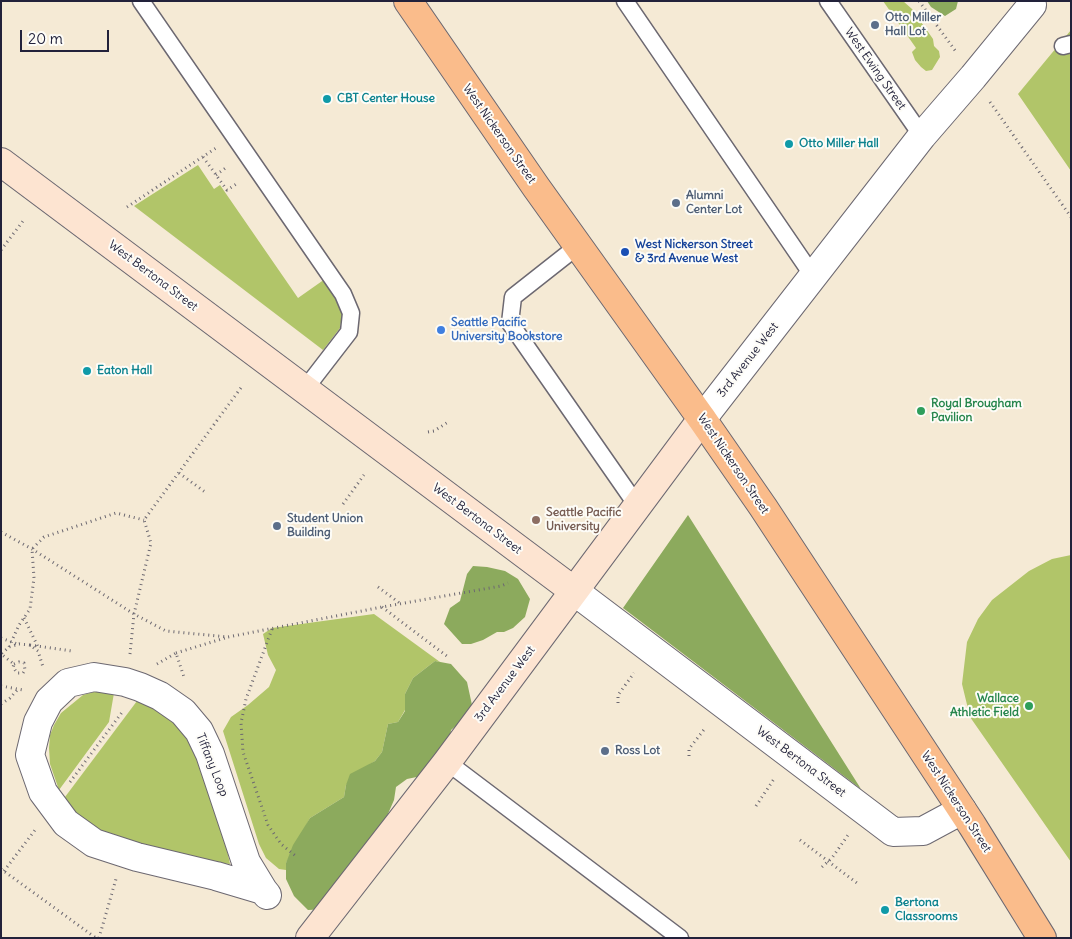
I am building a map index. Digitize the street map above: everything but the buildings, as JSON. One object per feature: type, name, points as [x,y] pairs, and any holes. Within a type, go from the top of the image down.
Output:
[{"type":"main road","name":"West Nickerson Street","points":[[408,1],[536,187],[702,419],[762,507],[962,810],[1042,938]]},
{"type":"street","name":"3rd Avenue West","points":[[314,936],[447,762],[702,419],[922,136],[974,78],[1032,5]]},
{"type":"street","name":"West Bertona Street","points":[[1,162],[894,832],[923,831],[962,810]]},
{"type":"street","name":"Tiffany Loop","points":[[94,677],[125,682],[160,696],[183,712],[199,731],[210,754],[246,862],[265,893],[216,876],[137,858],[94,843],[66,823],[53,806],[43,792],[30,756],[38,722],[49,701],[68,683],[94,677]]},
{"type":"lane","points":[[141,1],[343,294],[351,313],[348,332],[305,389]]},
{"type":"lane","points":[[625,1],[813,276]]},
{"type":"lane","name":"West Ewing Street","points":[[828,1],[922,136]]},
{"type":"lane","points":[[579,245],[513,297],[510,323],[638,507]]},
{"type":"lane","points":[[447,762],[680,938]]},
{"type":"path","points":[[919,1],[952,46]]},
{"type":"path","points":[[986,97],[1071,217]]},
{"type":"path","points":[[127,207],[220,146]]},
{"type":"path","points":[[203,157],[227,190],[242,180]]},
{"type":"path","points":[[1,250],[23,221]]},
{"type":"path","points":[[144,520],[243,385]]},
{"type":"path","points":[[428,432],[434,431],[448,422]]},
{"type":"path","points":[[179,473],[205,492]]},
{"type":"path","points":[[343,504],[364,475]]},
{"type":"path","points":[[14,664],[1,654],[8,647],[30,609],[34,578],[32,549],[44,536],[116,513],[144,520]]},
{"type":"path","points":[[114,723],[125,682],[134,614],[151,543],[144,520]]},
{"type":"path","points":[[1,532],[32,549],[134,614],[166,631],[228,637]]},
{"type":"path","points":[[176,653],[228,637],[501,586],[508,582]]},
{"type":"path","points":[[378,587],[402,604]]},
{"type":"path","points":[[382,607],[448,657]]},
{"type":"path","points":[[24,618],[36,642],[44,675]]},
{"type":"path","points":[[272,628],[246,699],[241,723],[244,752],[268,825],[281,844],[297,856]]},
{"type":"path","points":[[1,638],[19,644],[30,645],[38,651]]},
{"type":"path","points":[[8,647],[19,644]]},
{"type":"path","points":[[618,703],[618,695],[634,673]]},
{"type":"path","points":[[1,680],[5,686]]},
{"type":"path","points":[[1,704],[18,690]]},
{"type":"path","points":[[689,756],[689,749],[706,726]]},
{"type":"path","points":[[756,806],[774,779]]},
{"type":"path","points":[[53,806],[3,870],[98,938],[124,852]]},
{"type":"path","points":[[822,867],[829,862],[849,835]]},
{"type":"path","points":[[800,840],[857,883]]},
{"type":"green space","points":[[883,1],[903,1],[912,9],[933,39],[934,46],[939,51],[940,57],[932,70],[926,71],[915,60],[912,52],[916,48]]},
{"type":"green space","points":[[927,1],[958,1],[956,9],[945,16],[931,7]]},
{"type":"green space","points":[[1071,30],[1071,171],[1018,94]]},
{"type":"green space","points":[[198,165],[214,189],[220,185],[298,298],[325,279],[343,308],[340,328],[323,350],[134,206]]},
{"type":"green space","points":[[688,515],[861,789],[623,608]]},
{"type":"green space","name":"Wallace Athletic Field","points":[[1071,555],[1071,862],[970,717],[962,684],[967,642],[978,619],[992,600],[1029,571],[1052,559]]},
{"type":"green space","points":[[473,566],[505,571],[518,579],[530,599],[525,617],[513,628],[504,632],[497,632],[471,644],[462,644],[444,624],[450,608],[460,601],[467,574]]},
{"type":"green space","points":[[374,614],[440,662],[435,661],[413,678],[405,694],[405,710],[398,722],[388,724],[382,752],[375,761],[364,768],[346,785],[344,797],[310,818],[286,863],[286,870],[279,869],[266,858],[259,844],[223,731],[231,717],[269,687],[276,670],[268,655],[263,634],[272,628]]},
{"type":"green space","points":[[435,661],[451,664],[467,682],[472,705],[468,723],[457,725],[451,730],[449,749],[431,774],[407,779],[396,787],[394,800],[384,823],[376,831],[327,909],[308,910],[294,896],[286,879],[286,863],[293,845],[310,818],[344,797],[350,774],[375,761],[382,752],[388,724],[398,722],[405,711],[405,694],[413,678]]},
{"type":"green space","points":[[100,690],[114,693],[109,722],[59,790],[50,764],[50,735],[54,725],[61,713],[83,695]]},
{"type":"green space","points":[[140,697],[171,714],[194,744],[218,807],[230,864],[187,860],[104,833],[74,812],[67,804],[65,797]]},
{"type":"place","name":"Otto Miller Hall Lot","points":[[875,25]]},
{"type":"place","name":"CBT Center House","points":[[327,99]]},
{"type":"place","name":"Otto Miller Hall","points":[[789,144]]},
{"type":"place","name":"Alumni Center Lot","points":[[676,203]]},
{"type":"place","name":"West Nickerson Street & 3rd Avenue West","points":[[625,252]]},
{"type":"place","name":"Seattle Pacific University Bookstore","points":[[441,330]]},
{"type":"place","name":"Eaton Hall","points":[[87,371]]},
{"type":"place","name":"Royal Brougham Pavilion","points":[[921,411]]},
{"type":"place","name":"Seattle Pacific University","points":[[536,520]]},
{"type":"place","name":"Student Union Building","points":[[277,526]]},
{"type":"place","name":"Wallace Athletic Field","points":[[1029,706]]},
{"type":"place","name":"Ross Lot","points":[[605,751]]},
{"type":"place","name":"Bertona Classrooms","points":[[885,910]]}]
